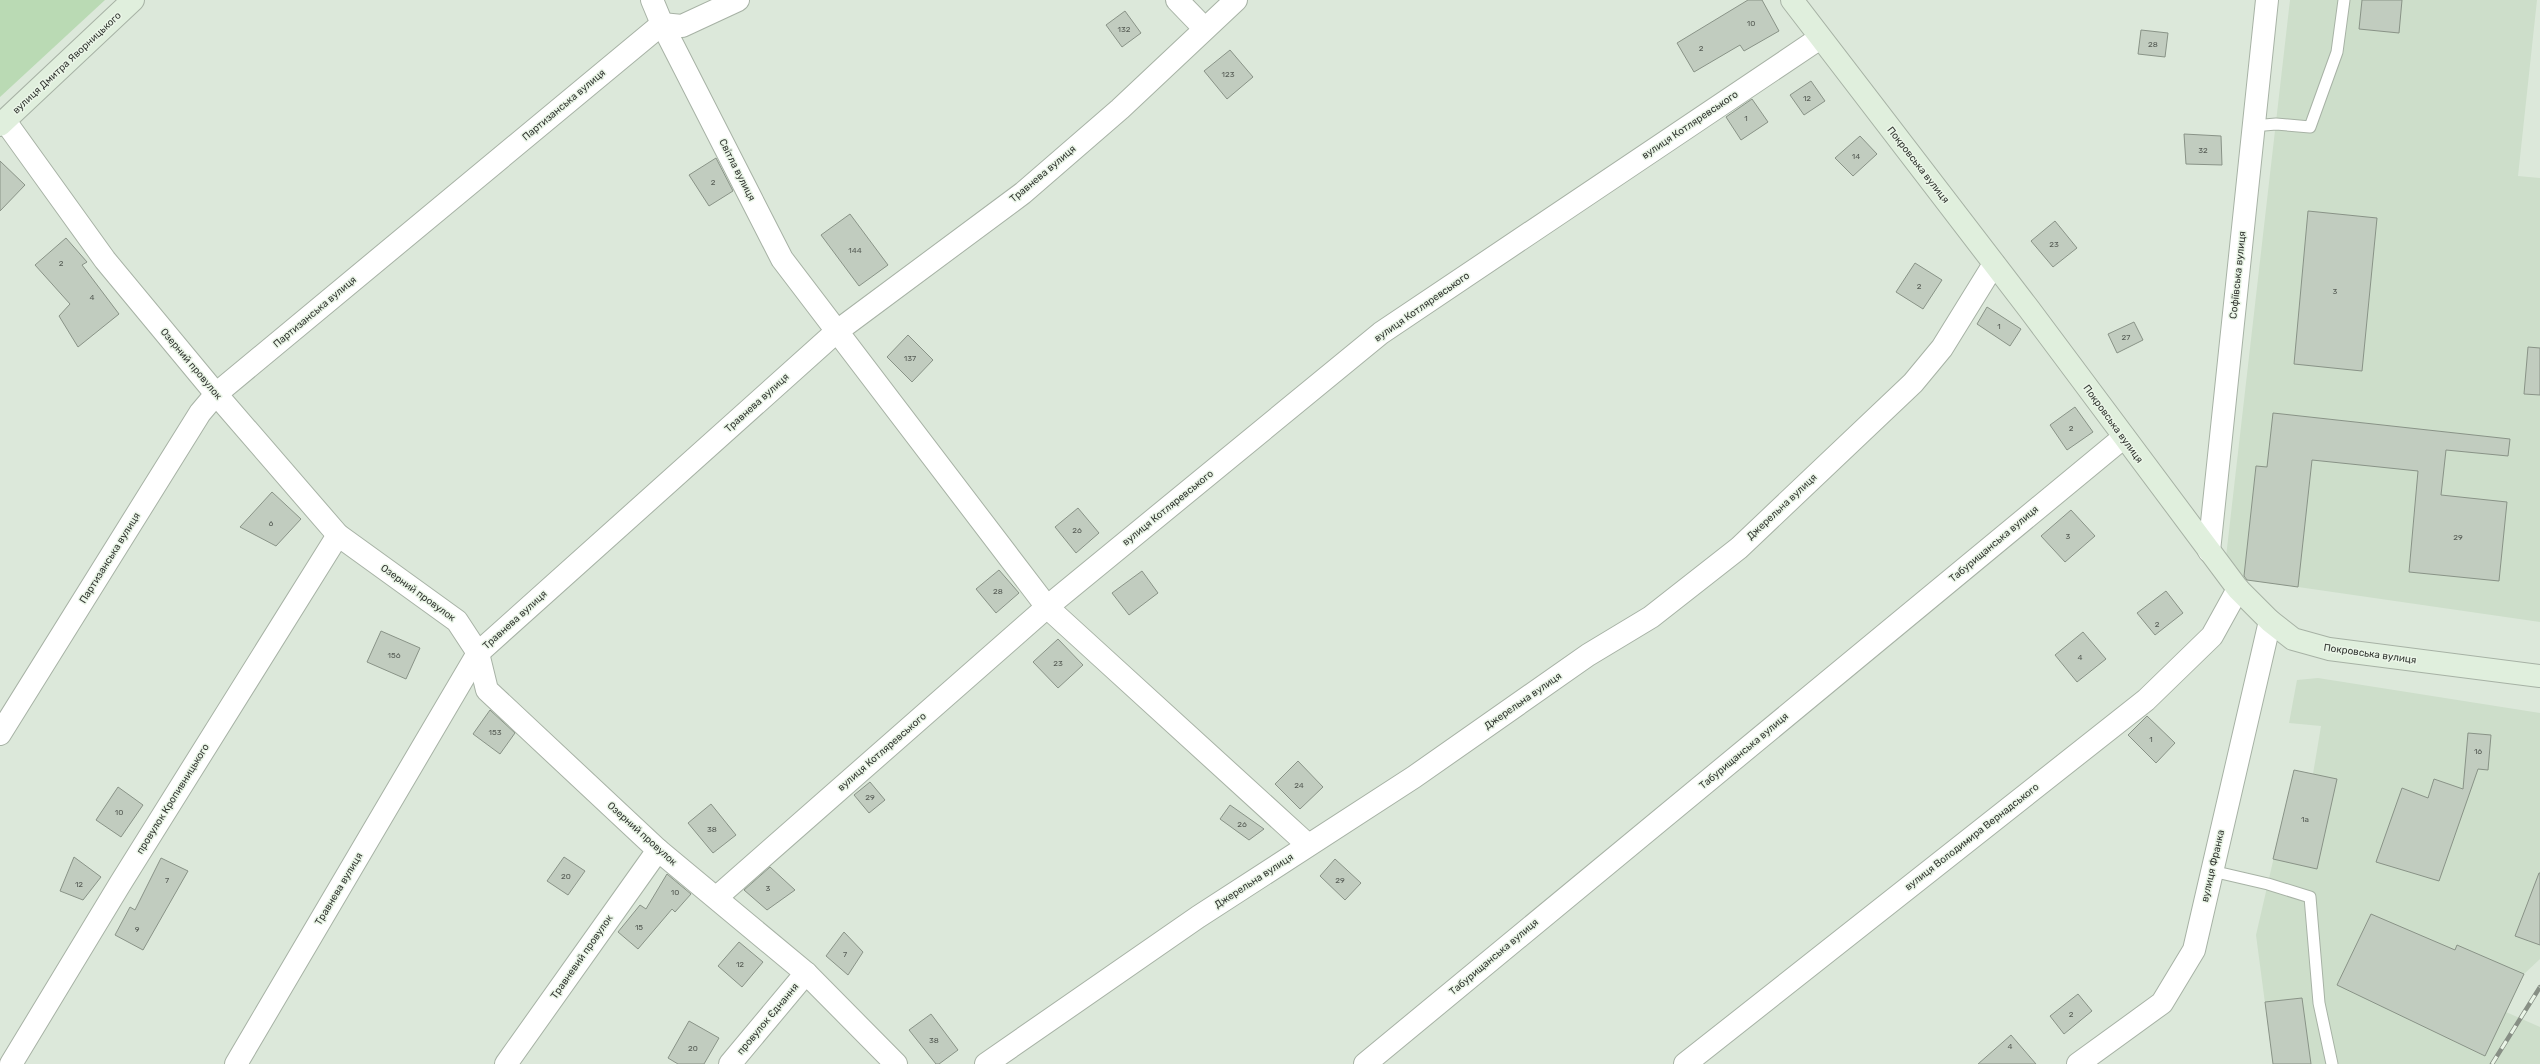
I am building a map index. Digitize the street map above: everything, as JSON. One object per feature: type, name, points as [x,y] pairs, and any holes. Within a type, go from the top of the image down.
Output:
[{"type":"main road","name":"вулиця Дмитра Яворницького","points":[[2,123],[133,0]]},
{"type":"main road","name":"Покровська вулиця","points":[[1792,0],[1994,264],[2238,589],[2270,621],[2293,639],[2329,650],[2540,676]]},
{"type":"street","name":"Світла вулиця","points":[[652,0],[662,24],[782,259],[836,332]]},
{"type":"street","points":[[662,24],[682,26],[738,0]]},
{"type":"street","points":[[1177,0],[1204,28]]},
{"type":"street","name":"Травнева вулиця","points":[[236,1064],[478,653],[836,332],[1023,193],[1120,109],[1204,28],[1236,0]]},
{"type":"street","name":"Софіївська вулиця","points":[[2209,551],[2266,0]]},
{"type":"street","name":"Партизанська вулиця","points":[[0,734],[200,413],[216,394],[662,24]]},
{"type":"street","name":"вулиця Котляревського","points":[[717,897],[1047,607],[1381,334],[1820,38]]},
{"type":"street","name":"Озерний провулок","points":[[2,123],[105,260],[216,394],[338,535],[457,621],[478,653],[488,690],[658,850],[717,897],[806,973],[896,1064]]},
{"type":"street","name":"Джерельна вулиця","points":[[986,1064],[1198,917],[1414,777],[1588,655],[1651,618],[1739,548],[1913,383],[1942,348],[1994,264]]},
{"type":"street","points":[[836,332],[1047,607],[1308,845]]},
{"type":"street","name":"Табурищанська вулиця","points":[[1365,1064],[2124,437]]},
{"type":"street","name":"провулок Кропивницького","points":[[11,1064],[120,884],[338,535]]},
{"type":"street","name":"вулиця Володимира Вернадського","points":[[1685,1064],[2146,700],[2212,636],[2238,589]]},
{"type":"street","name":"вулиця Франка","points":[[2078,1064],[2162,1003],[2194,950],[2270,621]]},
{"type":"street","name":"Травневий провулок","points":[[506,1064],[658,850]]},
{"type":"street","name":"провулок Єднання","points":[[730,1064],[806,973]]},
{"type":"lane","points":[[2253,126],[2276,124],[2310,127],[2337,52],[2344,0]]},
{"type":"lane","points":[[2212,871],[2268,884],[2310,897],[2319,1003],[2332,1064]]},
{"type":"shaded area","points":[[2290,0],[2537,0],[2518,176],[2540,178],[2540,622],[2243,579],[2226,557]]},
{"type":"shaded area","points":[[2318,678],[2540,713],[2540,959],[2524,974],[2506,1012],[2540,1027],[2540,1064],[2273,1064],[2256,935],[2294,770],[2313,774],[2321,726],[2289,723],[2297,680]]},
{"type":"green space","points":[[0,0],[105,0],[0,97]]},
{"type":"building","points":[[1748,0],[1762,0],[1779,31],[1744,51],[1740,45],[1694,72],[1677,43]]},
{"type":"building","points":[[2362,0],[2402,0],[2399,33],[2359,29]]},
{"type":"building","points":[[1125,11],[1141,33],[1122,47],[1106,25]]},
{"type":"building","points":[[2141,30],[2168,33],[2165,57],[2138,54]]},
{"type":"building","points":[[1230,50],[1253,77],[1227,99],[1204,71]]},
{"type":"building","points":[[1811,81],[1825,101],[1804,115],[1790,95]]},
{"type":"building","points":[[1752,99],[1768,122],[1741,140],[1726,117]]},
{"type":"building","points":[[2184,134],[2221,136],[2222,165],[2186,164]]},
{"type":"building","points":[[1860,136],[1877,154],[1853,176],[1835,158]]},
{"type":"building","points":[[716,158],[733,191],[709,206],[689,175]]},
{"type":"building","points":[[0,161],[25,185],[0,211]]},
{"type":"building","points":[[2308,211],[2377,218],[2362,371],[2294,364]]},
{"type":"building","points":[[850,214],[888,265],[859,286],[821,235]]},
{"type":"building","points":[[2055,221],[2077,248],[2053,267],[2031,241]]},
{"type":"building","points":[[66,238],[87,262],[82,265],[119,314],[78,347],[59,316],[70,304],[35,265]]},
{"type":"building","points":[[1915,263],[1942,280],[1923,309],[1896,292]]},
{"type":"building","points":[[1987,307],[2021,329],[2010,346],[1977,324]]},
{"type":"building","points":[[2134,322],[2143,340],[2117,353],[2108,334]]},
{"type":"building","points":[[908,335],[933,360],[912,382],[887,357]]},
{"type":"building","points":[[2528,347],[2540,348],[2540,395],[2524,394]]},
{"type":"building","points":[[2075,407],[2093,432],[2067,450],[2050,425]]},
{"type":"building","points":[[2273,413],[2510,439],[2508,456],[2446,450],[2441,495],[2507,502],[2499,581],[2409,572],[2418,471],[2312,460],[2298,587],[2247,580],[2244,576],[2256,466],[2267,467]]},
{"type":"building","points":[[272,492],[301,519],[276,546],[240,527]]},
{"type":"building","points":[[1078,508],[1099,533],[1076,553],[1055,527]]},
{"type":"building","points":[[2071,510],[2095,536],[2065,562],[2041,536]]},
{"type":"building","points":[[999,570],[1019,593],[996,613],[976,589]]},
{"type":"building","points":[[1142,571],[1158,593],[1129,615],[1112,593]]},
{"type":"building","points":[[2166,591],[2183,613],[2155,635],[2137,613]]},
{"type":"building","points":[[381,631],[420,648],[406,679],[367,662]]},
{"type":"building","points":[[2083,632],[2106,659],[2077,682],[2055,655]]},
{"type":"building","points":[[1058,639],[1083,665],[1058,688],[1033,662]]},
{"type":"building","points":[[490,710],[515,733],[500,754],[473,734]]},
{"type":"building","points":[[2147,716],[2175,743],[2156,763],[2128,735]]},
{"type":"building","points":[[2468,733],[2491,735],[2488,770],[2478,769],[2439,881],[2376,862],[2402,788],[2428,798],[2434,779],[2463,789]]},
{"type":"building","points":[[1298,761],[1323,787],[1300,809],[1275,784]]},
{"type":"building","points":[[2294,770],[2337,779],[2317,869],[2273,859]]},
{"type":"building","points":[[870,782],[885,800],[869,813],[854,795]]},
{"type":"building","points":[[118,787],[143,805],[121,837],[96,820]]},
{"type":"building","points":[[711,804],[736,835],[713,853],[688,823]]},
{"type":"building","points":[[1230,805],[1264,829],[1249,840],[1220,819]]},
{"type":"building","points":[[74,857],[101,877],[83,900],[60,891]]},
{"type":"building","points":[[564,857],[585,871],[568,895],[547,881]]},
{"type":"building","points":[[161,858],[188,871],[143,950],[115,935],[130,907],[135,910]]},
{"type":"building","points":[[1335,859],[1361,883],[1345,900],[1320,876]]},
{"type":"building","points":[[770,867],[795,890],[767,910],[744,890]]},
{"type":"building","points":[[2540,873],[2540,945],[2515,936]]},
{"type":"building","points":[[667,874],[691,894],[675,912],[672,909],[638,949],[618,932],[640,905],[646,909]]},
{"type":"building","points":[[2371,914],[2455,950],[2457,945],[2524,974],[2485,1056],[2337,985]]},
{"type":"building","points":[[844,932],[863,952],[848,975],[826,956]]},
{"type":"building","points":[[739,942],[763,962],[742,987],[718,966]]},
{"type":"building","points":[[2078,994],[2092,1011],[2064,1034],[2050,1016]]},
{"type":"building","points":[[2302,998],[2311,1064],[2273,1064],[2265,1002]]},
{"type":"building","points":[[931,1014],[958,1050],[939,1064],[936,1064],[909,1030]]},
{"type":"building","points":[[689,1021],[719,1038],[704,1064],[678,1064],[668,1058]]},
{"type":"building","points":[[2011,1035],[2036,1064],[1978,1064]]},
{"type":"railway","points":[[2492,1064],[2540,987]]}]
